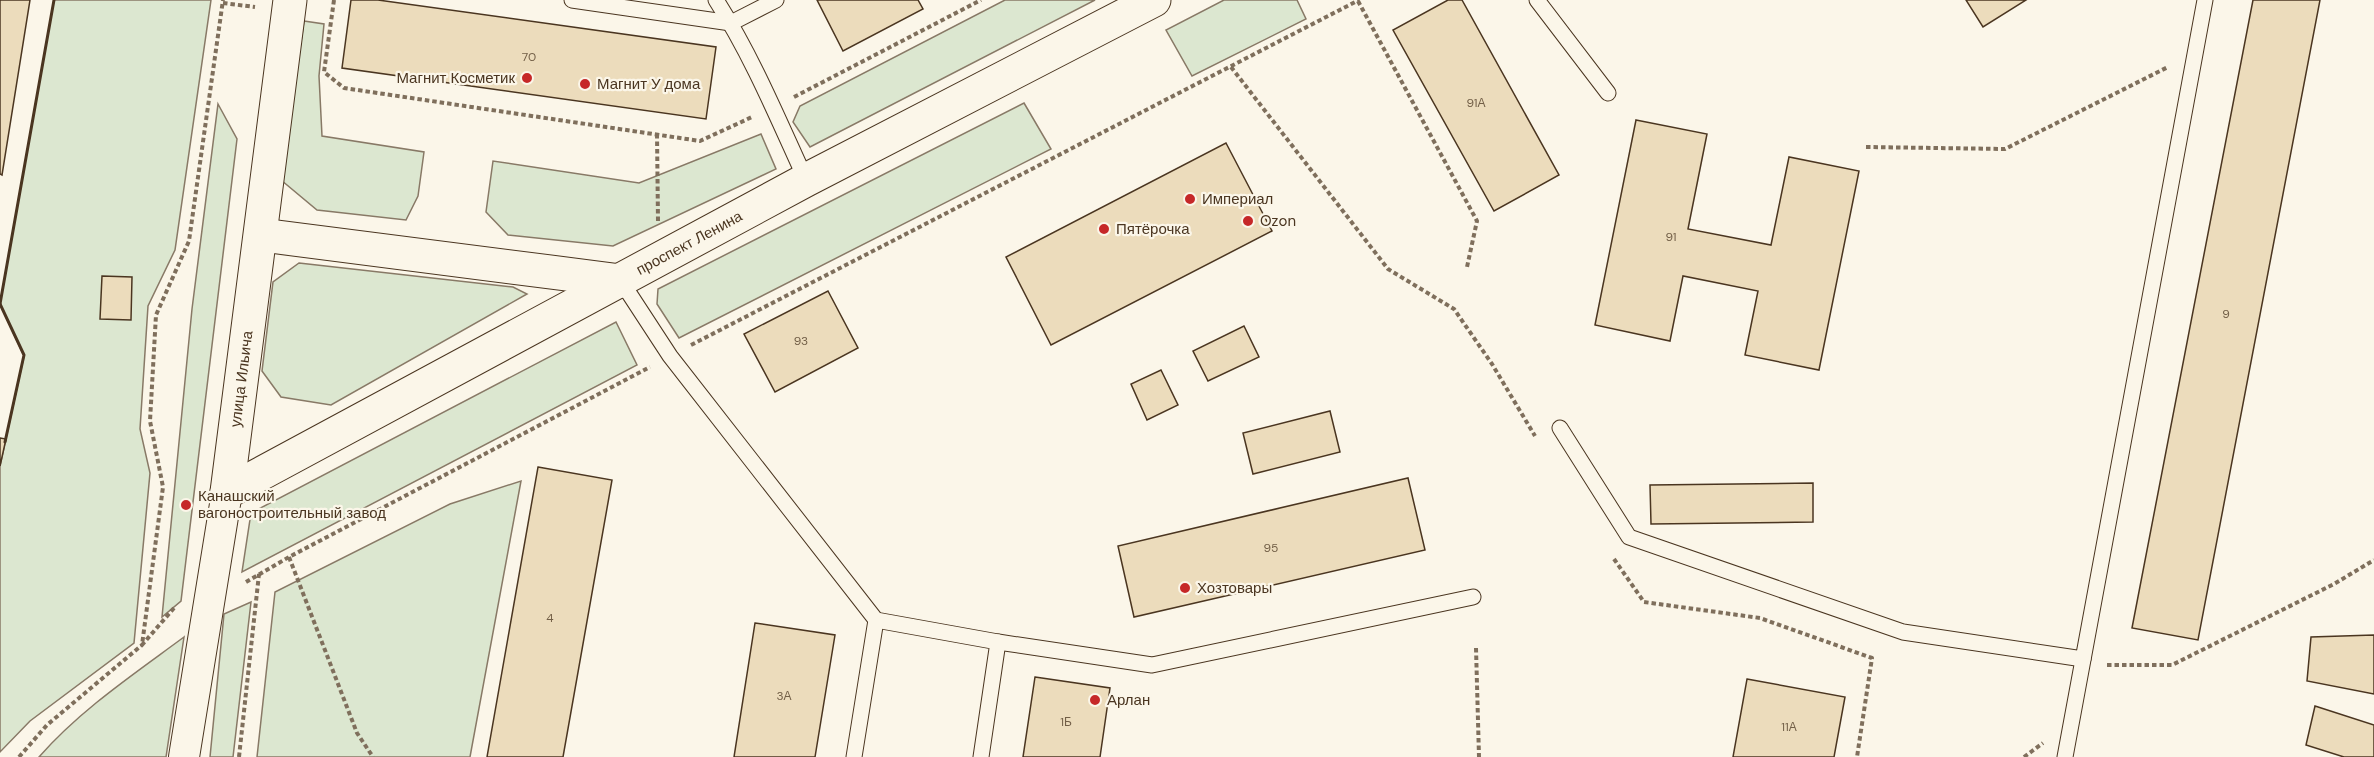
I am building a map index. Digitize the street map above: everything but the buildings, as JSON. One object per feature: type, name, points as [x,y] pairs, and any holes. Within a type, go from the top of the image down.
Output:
[{"type":"street","name":"улица Ильича","points":[[184,757],[227,492],[262,235],[290,0]]},
{"type":"street","name":"проспект Ленина","points":[[227,492],[806,180],[1154,0]]},
{"type":"street","points":[[262,235],[621,281]]},
{"type":"lane","points":[[572,0],[731,23],[776,0]]},
{"type":"lane","points":[[716,0],[731,23],[806,180]]},
{"type":"lane","points":[[1537,0],[1608,93]]},
{"type":"lane","points":[[2065,757],[2205,0]]},
{"type":"lane","points":[[621,281],[670,356],[876,620],[998,642],[1152,665],[1473,597]]},
{"type":"lane","points":[[1560,428],[1629,537],[1903,632],[2083,659]]},
{"type":"lane","points":[[854,757],[876,620]]},
{"type":"lane","points":[[981,757],[998,642]]},
{"type":"path","points":[[142,645],[163,487],[150,421],[156,315],[189,241],[223,0]]},
{"type":"path","points":[[334,0],[324,72],[344,88],[700,141],[773,108],[981,0]]},
{"type":"path","points":[[19,757],[47,725],[142,645],[187,592],[224,598],[289,556],[1359,0],[1477,221],[1467,267]]},
{"type":"path","points":[[1866,147],[2005,148],[2195,53]]},
{"type":"path","points":[[657,134],[658,260]]},
{"type":"path","points":[[289,556],[357,733],[373,757]]},
{"type":"path","points":[[2083,659],[2113,666],[2172,665],[2334,584],[2374,560]]},
{"type":"path","points":[[239,757],[259,574]]},
{"type":"path","points":[[1476,648],[1479,757]]},
{"type":"green space","points":[[54,0],[211,0],[175,250],[148,306],[140,429],[150,473],[134,643],[30,721],[0,752],[0,466],[24,356],[0,304]]},
{"type":"green space","points":[[1005,0],[1095,0],[810,147],[793,122],[800,106]]},
{"type":"green space","points":[[1224,0],[1297,0],[1306,19],[1192,76],[1166,30]]},
{"type":"green space","points":[[304,21],[324,24],[319,76],[322,136],[424,152],[418,196],[406,220],[317,210],[281,180]]},
{"type":"green space","points":[[1024,103],[1051,149],[679,338],[657,304],[658,289]]},
{"type":"green space","points":[[218,104],[237,139],[181,601],[162,617],[192,309]]},
{"type":"green space","points":[[761,134],[776,169],[613,246],[508,235],[486,212],[493,161],[639,183]]},
{"type":"green space","points":[[299,263],[513,287],[527,294],[331,405],[281,397],[262,371],[273,282]]},
{"type":"green space","points":[[616,322],[637,365],[242,572],[251,513]]},
{"type":"green space","points":[[521,481],[470,757],[257,757],[275,592],[450,504]]},
{"type":"green space","points":[[251,602],[233,757],[210,757],[224,614]]},
{"type":"green space","points":[[184,637],[166,757],[39,757],[90,708]]},
{"type":"wall","points":[[0,304],[54,0]]},
{"type":"wall","points":[[0,304],[24,355],[5,442]]},
{"type":"place","name":"Магнит Косметик","points":[[527,78]]},
{"type":"place","name":"Магнит У дома","points":[[585,84]]},
{"type":"place","name":"Империал","points":[[1190,199]]},
{"type":"place","name":"Ozon","points":[[1248,221]]},
{"type":"place","name":"Пятёрочка","points":[[1104,229]]},
{"type":"place","name":"Канашский вагоностроительный завод","points":[[186,505]]},
{"type":"place","name":"Хозтовары","points":[[1185,588]]},
{"type":"place","name":"Арлан","points":[[1095,700]]}]
